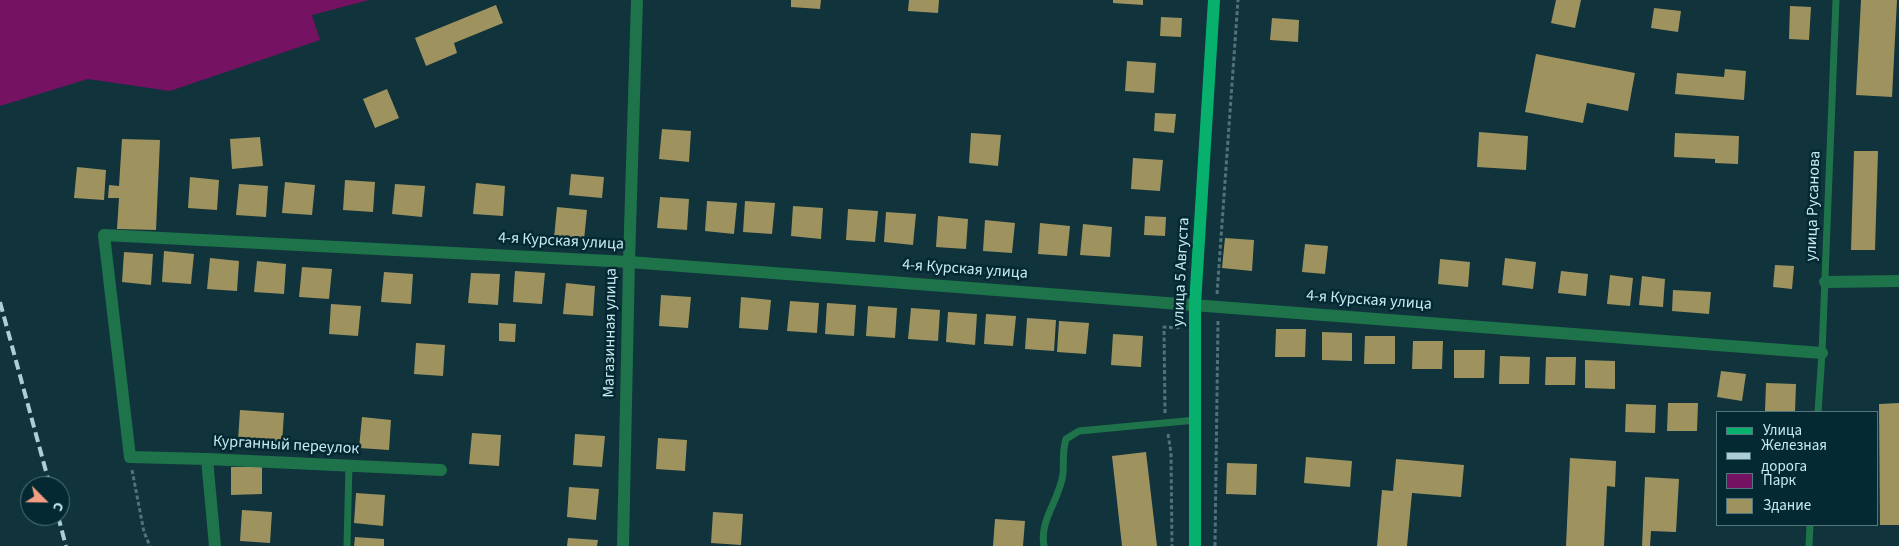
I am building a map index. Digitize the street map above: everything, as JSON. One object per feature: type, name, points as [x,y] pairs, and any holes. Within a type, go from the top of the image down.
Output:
[{"type":"main road","name":"улица 5 Августа","points":[[1196,546],[1195,304],[1214,0]]},
{"type":"street","name":"Магазинная улица","points":[[623,546],[637,0]]},
{"type":"street","name":"4-я Курская улица","points":[[130,457],[104,235],[629,262],[1822,353]]},
{"type":"street","points":[[1825,282],[1899,281]]},
{"type":"street","name":"Курганный переулок","points":[[130,457],[441,470]]},
{"type":"street","points":[[207,459],[215,546]]},
{"type":"lane","name":"улица Русанова","points":[[1818,411],[1836,0]]},
{"type":"lane","points":[[1044,546],[1044,525],[1055,503],[1063,474],[1062,451],[1066,438],[1079,432],[1196,420]]},
{"type":"lane","points":[[347,546],[349,466]]},
{"type":"lane","points":[[1809,546],[1810,526]]},
{"type":"path","points":[[1215,546],[1217,285],[1238,0]]},
{"type":"path","points":[[1172,546],[1171,453],[1166,423],[1164,327],[1218,330]]},
{"type":"path","points":[[130,457],[144,532],[150,546]]},
{"type":"green space","points":[[0,0],[369,0],[312,15],[320,40],[170,91],[88,79],[0,106]]},
{"type":"building","points":[[791,0],[821,0],[820,9],[791,7]]},
{"type":"building","points":[[909,0],[939,0],[938,13],[908,11]]},
{"type":"building","points":[[1113,0],[1143,0],[1143,5],[1113,3]]},
{"type":"building","points":[[1556,0],[1581,0],[1575,28],[1551,23]]},
{"type":"building","points":[[1861,0],[1897,0],[1892,97],[1856,95]]},
{"type":"building","points":[[496,5],[503,23],[454,43],[457,53],[426,66],[415,38]]},
{"type":"building","points":[[1790,6],[1811,7],[1809,40],[1789,39]]},
{"type":"building","points":[[1654,8],[1681,11],[1678,32],[1651,28]]},
{"type":"building","points":[[1161,17],[1182,18],[1181,37],[1160,36]]},
{"type":"building","points":[[1272,18],[1299,20],[1298,42],[1270,40]]},
{"type":"building","points":[[1536,54],[1635,73],[1628,111],[1587,103],[1583,123],[1525,112]]},
{"type":"building","points":[[1127,61],[1156,63],[1154,93],[1125,91]]},
{"type":"building","points":[[1725,69],[1746,71],[1744,100],[1675,94],[1677,73],[1724,77]]},
{"type":"building","points":[[387,89],[399,118],[375,128],[363,99]]},
{"type":"building","points":[[1155,113],[1176,114],[1174,133],[1154,131]]},
{"type":"building","points":[[662,129],[691,131],[689,162],[659,159]]},
{"type":"building","points":[[1479,132],[1528,136],[1526,170],[1477,167]]},
{"type":"building","points":[[971,133],[1001,135],[998,166],[969,163]]},
{"type":"building","points":[[1675,133],[1739,136],[1738,164],[1715,163],[1715,159],[1674,157]]},
{"type":"building","points":[[260,137],[263,166],[232,169],[230,139]]},
{"type":"building","points":[[122,139],[160,140],[156,230],[117,229],[119,198],[108,198],[109,185],[119,186]]},
{"type":"building","points":[[1854,151],[1878,151],[1875,250],[1851,250]]},
{"type":"building","points":[[1133,158],[1163,160],[1160,191],[1131,189]]},
{"type":"building","points":[[77,167],[106,170],[104,200],[74,198]]},
{"type":"building","points":[[571,174],[604,177],[602,198],[569,195]]},
{"type":"building","points":[[190,177],[219,180],[217,210],[188,208]]},
{"type":"building","points":[[345,180],[375,182],[373,212],[343,210]]},
{"type":"building","points":[[285,182],[315,185],[312,215],[282,213]]},
{"type":"building","points":[[476,183],[505,186],[503,216],[473,214]]},
{"type":"building","points":[[239,184],[268,186],[266,217],[236,215]]},
{"type":"building","points":[[395,184],[425,186],[422,217],[392,214]]},
{"type":"building","points":[[660,197],[689,199],[687,230],[657,228]]},
{"type":"building","points":[[707,201],[737,203],[734,234],[705,231]]},
{"type":"building","points":[[745,201],[775,203],[772,234],[743,232]]},
{"type":"building","points":[[793,206],[823,208],[821,239],[791,236]]},
{"type":"building","points":[[557,207],[587,210],[584,240],[554,238]]},
{"type":"building","points":[[848,209],[878,211],[875,242],[846,240]]},
{"type":"building","points":[[886,212],[916,214],[913,245],[884,242]]},
{"type":"building","points":[[938,216],[968,219],[966,249],[936,247]]},
{"type":"building","points":[[1145,216],[1166,217],[1165,236],[1144,235]]},
{"type":"building","points":[[985,220],[1015,223],[1012,253],[983,251]]},
{"type":"building","points":[[1040,223],[1070,226],[1067,256],[1038,254]]},
{"type":"building","points":[[1083,224],[1112,227],[1110,257],[1080,255]]},
{"type":"building","points":[[1225,238],[1254,240],[1252,271],[1222,268]]},
{"type":"building","points":[[1305,244],[1328,246],[1325,274],[1302,272]]},
{"type":"building","points":[[164,251],[194,254],[191,284],[162,282]]},
{"type":"building","points":[[124,252],[153,254],[151,285],[122,282]]},
{"type":"building","points":[[210,258],[239,261],[237,291],[207,289]]},
{"type":"building","points":[[1505,258],[1536,262],[1533,289],[1502,285]]},
{"type":"building","points":[[1440,259],[1470,262],[1468,287],[1438,284]]},
{"type":"building","points":[[257,261],[286,264],[284,294],[254,292]]},
{"type":"building","points":[[1775,265],[1794,266],[1792,289],[1773,287]]},
{"type":"building","points":[[302,267],[332,269],[329,299],[299,297]]},
{"type":"building","points":[[515,271],[545,273],[542,304],[513,302]]},
{"type":"building","points":[[1561,271],[1588,274],[1586,296],[1558,293]]},
{"type":"building","points":[[384,272],[413,274],[411,304],[381,302]]},
{"type":"building","points":[[471,273],[500,274],[498,305],[468,303]]},
{"type":"building","points":[[1610,275],[1633,278],[1630,306],[1607,304]]},
{"type":"building","points":[[1642,276],[1665,279],[1663,307],[1639,305]]},
{"type":"building","points":[[566,283],[595,286],[593,316],[563,314]]},
{"type":"building","points":[[1673,290],[1711,292],[1709,314],[1672,311]]},
{"type":"building","points":[[661,295],[691,297],[688,328],[659,326]]},
{"type":"building","points":[[741,297],[771,300],[768,330],[739,328]]},
{"type":"building","points":[[790,301],[819,303],[817,333],[787,331]]},
{"type":"building","points":[[827,303],[856,305],[854,336],[825,334]]},
{"type":"building","points":[[331,304],[361,306],[358,336],[329,334]]},
{"type":"building","points":[[868,306],[897,308],[895,338],[866,336]]},
{"type":"building","points":[[911,308],[940,310],[938,341],[908,339]]},
{"type":"building","points":[[948,312],[977,314],[975,345],[946,342]]},
{"type":"building","points":[[986,314],[1016,316],[1013,346],[984,344]]},
{"type":"building","points":[[1027,318],[1056,320],[1054,351],[1025,349]]},
{"type":"building","points":[[1059,321],[1089,323],[1086,354],[1057,352]]},
{"type":"building","points":[[499,323],[516,324],[515,342],[499,341]]},
{"type":"building","points":[[1276,329],[1306,329],[1305,357],[1275,357]]},
{"type":"building","points":[[1322,332],[1352,333],[1352,361],[1322,360]]},
{"type":"building","points":[[1113,334],[1143,336],[1141,367],[1111,365]]},
{"type":"building","points":[[1365,336],[1395,336],[1395,364],[1364,364]]},
{"type":"building","points":[[1413,341],[1443,341],[1442,369],[1412,369]]},
{"type":"building","points":[[416,343],[445,345],[443,376],[414,374]]},
{"type":"building","points":[[1454,350],[1485,350],[1484,378],[1454,378]]},
{"type":"building","points":[[1500,356],[1530,357],[1529,384],[1499,384]]},
{"type":"building","points":[[1546,357],[1576,357],[1575,385],[1545,385]]},
{"type":"building","points":[[1585,360],[1615,361],[1615,389],[1585,388]]},
{"type":"building","points":[[1721,371],[1746,374],[1742,401],[1717,397]]},
{"type":"building","points":[[1766,383],[1796,384],[1795,411],[1765,411]]},
{"type":"building","points":[[1668,403],[1698,403],[1697,431],[1667,431]]},
{"type":"building","points":[[1899,403],[1899,525],[1880,525],[1879,404]]},
{"type":"building","points":[[1626,404],[1656,405],[1655,433],[1625,432]]},
{"type":"building","points":[[240,410],[284,413],[282,444],[238,441]]},
{"type":"building","points":[[362,417],[391,420],[389,450],[359,448]]},
{"type":"building","points":[[472,433],[501,435],[499,466],[469,464]]},
{"type":"building","points":[[575,434],[605,436],[602,467],[573,465]]},
{"type":"building","points":[[658,438],[687,440],[685,471],[656,469]]},
{"type":"building","points":[[1146,452],[1157,546],[1122,546],[1112,456]]},
{"type":"building","points":[[1306,457],[1352,461],[1350,487],[1304,483]]},
{"type":"building","points":[[1570,458],[1616,461],[1615,487],[1607,486],[1604,546],[1566,546]]},
{"type":"building","points":[[1396,459],[1464,465],[1461,497],[1412,493],[1407,546],[1377,546],[1382,490],[1393,491]]},
{"type":"building","points":[[1227,463],[1257,464],[1256,495],[1226,494]]},
{"type":"building","points":[[231,467],[262,467],[262,494],[231,495]]},
{"type":"building","points":[[1645,477],[1679,479],[1676,532],[1651,531],[1650,546],[1642,546]]},
{"type":"building","points":[[569,487],[599,489],[596,520],[567,517]]},
{"type":"building","points":[[356,493],[385,495],[383,526],[354,523]]},
{"type":"building","points":[[242,510],[272,512],[270,543],[240,541]]},
{"type":"building","points":[[713,512],[743,514],[741,545],[711,543]]},
{"type":"building","points":[[995,519],[1025,521],[1023,546],[993,546]]},
{"type":"building","points":[[355,537],[384,539],[384,546],[354,546]]},
{"type":"building","points":[[568,538],[598,540],[597,546],[567,546]]},
{"type":"railway","points":[[0,302],[47,476]]},
{"type":"railway","points":[[61,526],[66,546]]}]
